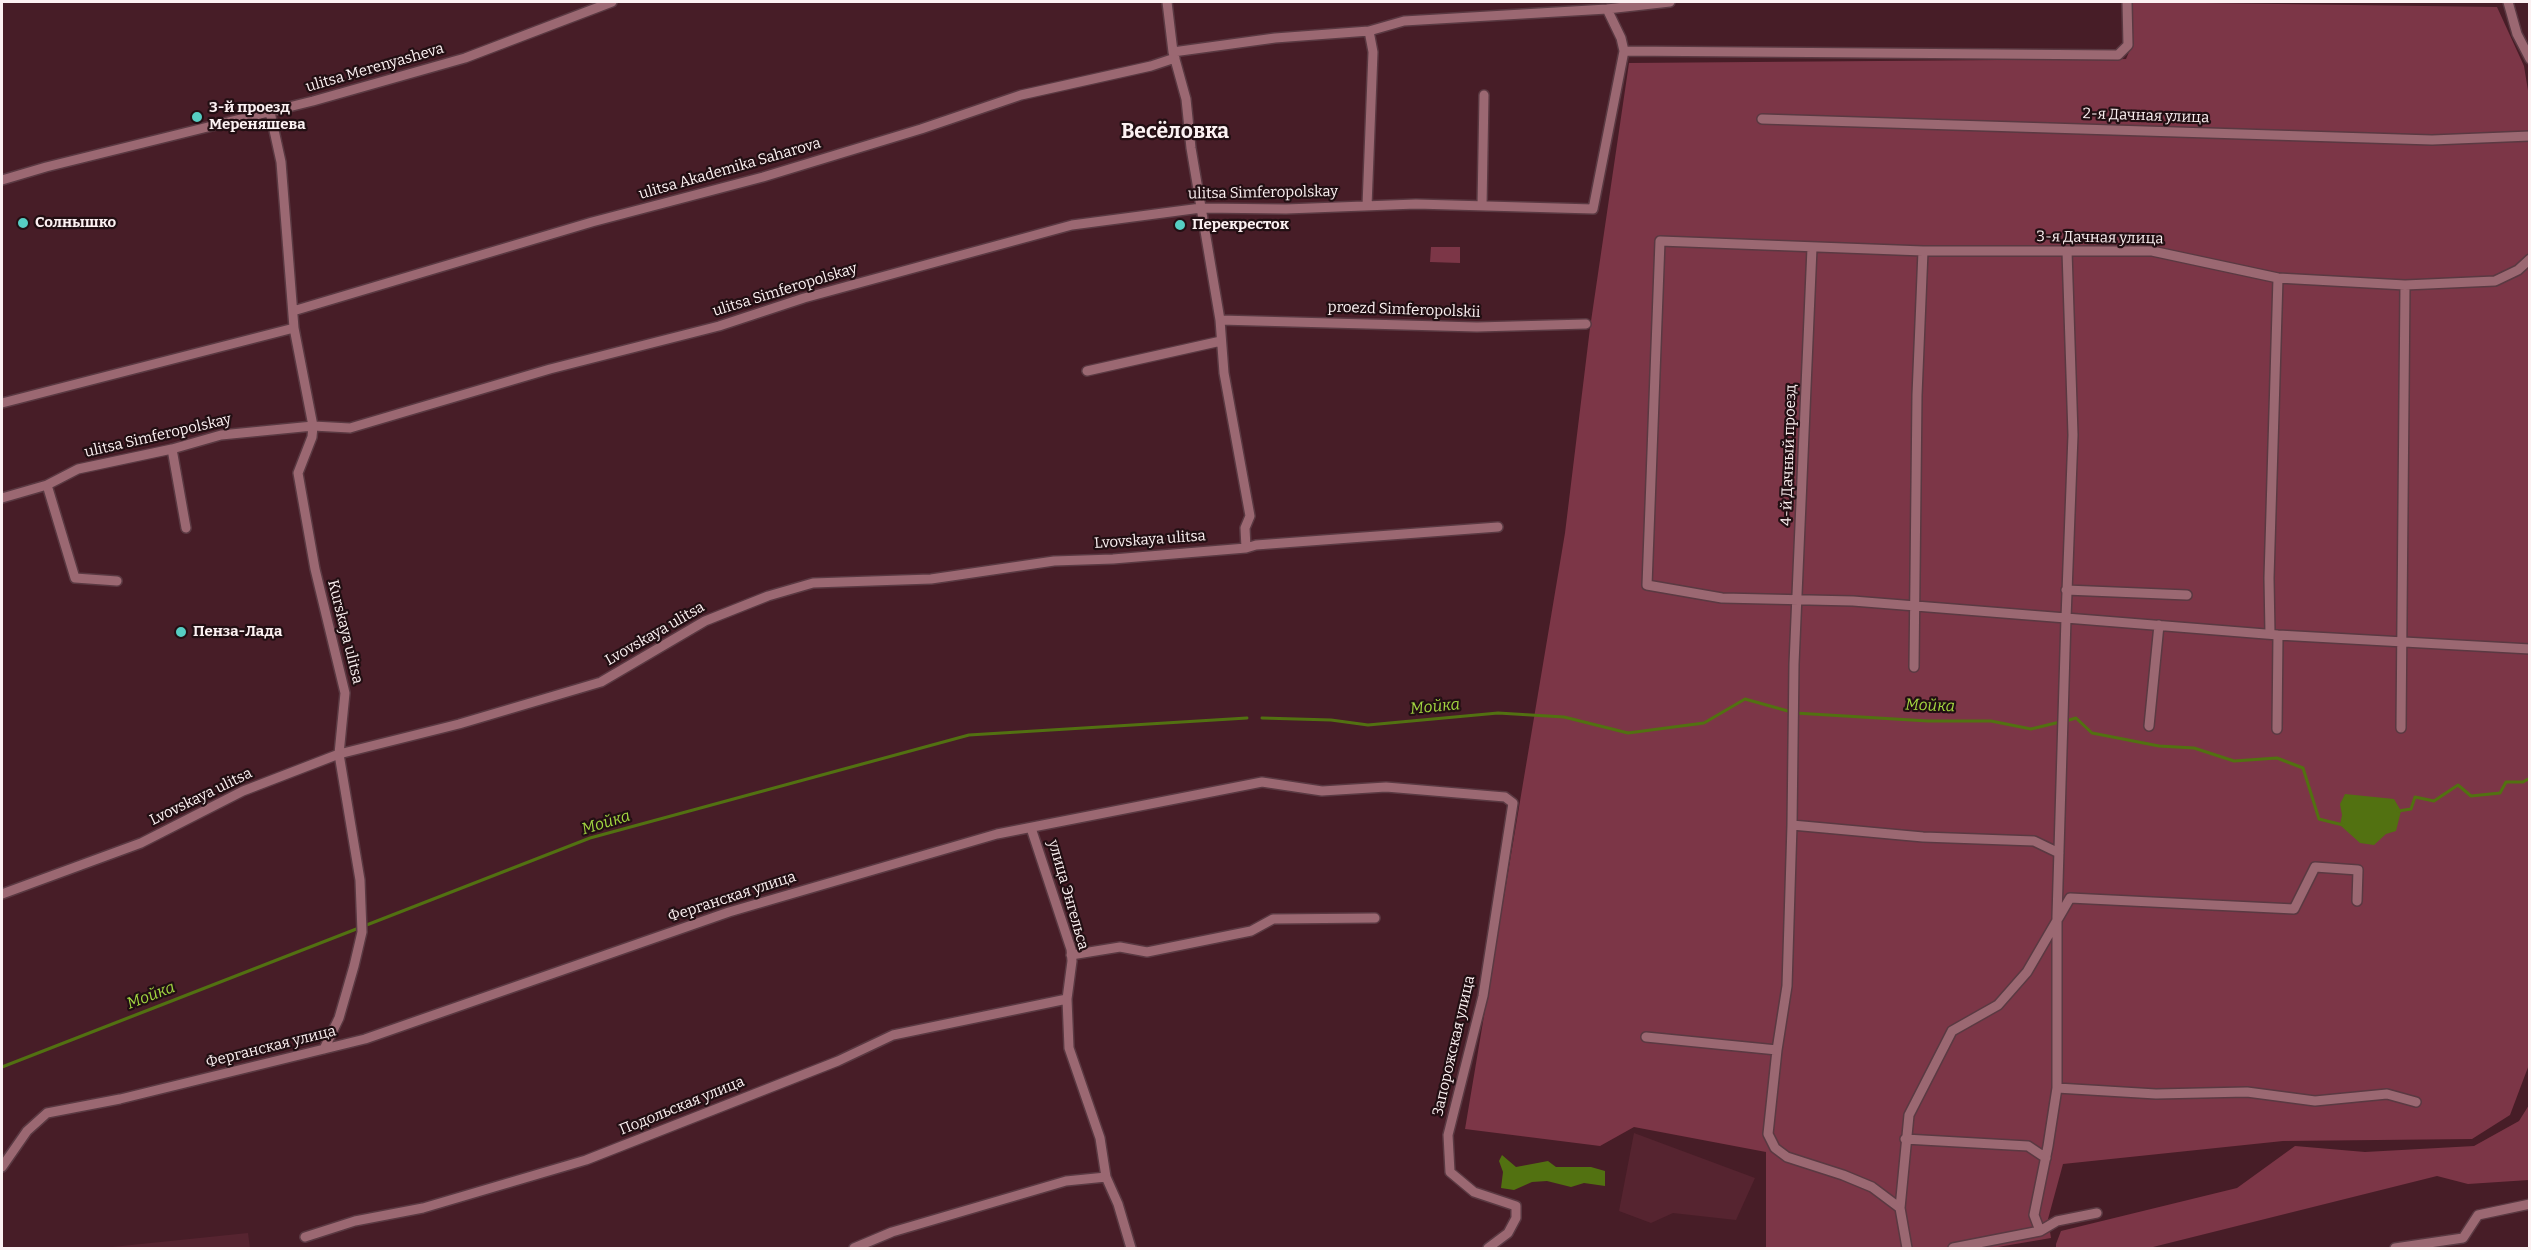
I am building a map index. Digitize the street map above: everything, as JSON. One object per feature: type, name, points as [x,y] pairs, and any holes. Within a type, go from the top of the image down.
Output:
[{"type":"street","name":"ulitsa Merenyasheva","points":[[2,180],[270,112],[465,58],[612,2]]},
{"type":"street","points":[[1167,2],[1174,55],[1186,99],[1220,320],[1224,373],[1250,516],[1245,528],[1246,549]]},
{"type":"street","name":"ulitsa Akademika Saharova","points":[[293,311],[592,222],[763,177],[921,129],[1021,95],[1151,66],[1174,55],[1275,38],[1369,32],[1404,21],[1670,2]]},
{"type":"street","points":[[1611,8],[1624,51],[2118,55],[2128,45],[2127,2]]},
{"type":"street","points":[[2508,2],[2517,34],[2529,59]]},
{"type":"street","points":[[1367,206],[1373,52],[1369,32]]},
{"type":"street","name":"ulitsa Simferopolskay","points":[[2,498],[47,486],[78,469],[172,449],[221,435],[313,426],[350,428],[550,369],[719,326],[804,298],[1072,225],[1201,208],[1286,209],[1416,204],[1593,209],[1624,51]]},
{"type":"street","points":[[1482,206],[1484,95]]},
{"type":"street","name":"Kurskaya ulitsa","points":[[270,112],[281,162],[294,328],[313,426],[312,437],[298,473],[315,569],[345,693],[339,754],[360,880],[362,932],[347,994],[339,1018],[324,1049]]},
{"type":"street","name":"2-я Дачная улица","points":[[1762,118],[2432,140],[2529,136]]},
{"type":"street","name":"3-я Дачная улица","points":[[1798,600],[1722,598],[1647,585],[1660,241],[1923,251],[2159,252],[2278,278],[2405,285],[2495,281],[2518,270],[2529,259]]},
{"type":"street","name":"4-й Дачный проезд","points":[[1812,248],[1794,664],[1787,986],[1768,1134],[1775,1148],[1787,1157],[1872,1187],[1900,1208]]},
{"type":"street","points":[[1914,667],[1917,395],[1923,251]]},
{"type":"street","points":[[2040,1231],[2034,1215],[2057,1088],[2057,916],[2066,590],[2073,435],[2067,251]]},
{"type":"street","points":[[2277,729],[2274,635],[2269,578],[2278,278]]},
{"type":"street","points":[[2401,728],[2405,285]]},
{"type":"street","name":"proezd Simferopolskii","points":[[1220,320],[1477,327],[1586,324]]},
{"type":"street","points":[[2,403],[294,328]]},
{"type":"street","points":[[1087,371],[1221,341]]},
{"type":"street","points":[[172,449],[186,528]]},
{"type":"street","points":[[47,486],[75,578],[117,581]]},
{"type":"street","name":"Lvovskaya ulitsa","points":[[2,894],[141,843],[243,791],[339,754],[459,724],[600,682],[705,621],[768,596],[813,583],[931,579],[1054,561],[1246,549],[1257,545],[1498,527]]},
{"type":"street","points":[[2066,590],[2187,596]]},
{"type":"street","points":[[1798,600],[1916,605],[2274,635],[2529,649]]},
{"type":"street","points":[[2149,726],[2159,625]]},
{"type":"street","name":"Ферганская улица","points":[[2,1167],[27,1131],[47,1113],[120,1099],[365,1039],[729,912],[997,834],[1262,782],[1322,791],[1386,787],[1510,799]]},
{"type":"street","name":"Запорожская улица","points":[[1488,1248],[1508,1233],[1516,1218],[1516,1206],[1474,1192],[1450,1172],[1448,1135],[1484,996],[1514,807],[1510,799]]},
{"type":"street","points":[[1792,825],[1923,837],[2034,840],[2059,853]]},
{"type":"street","name":"улица Энгельса","points":[[1031,828],[1071,955],[1067,999],[1069,1048],[1101,1138],[1106,1177],[1118,1204],[1131,1248]]},
{"type":"street","points":[[1907,1248],[1900,1208],[1909,1115],[1952,1031],[1998,1005],[2027,972],[2057,916],[2070,898],[2294,909],[2315,867],[2358,870],[2357,901]]},
{"type":"street","points":[[1071,955],[1120,947],[1147,952],[1251,930],[1273,920],[1375,918]]},
{"type":"street","name":"Подольская улица","points":[[305,1238],[355,1221],[423,1208],[586,1160],[838,1061],[893,1035],[1067,999]]},
{"type":"street","points":[[1646,1037],[1777,1050]]},
{"type":"street","points":[[2057,1088],[2156,1094],[2247,1092],[2315,1101],[2387,1094],[2416,1102]]},
{"type":"street","points":[[1905,1139],[1994,1142],[2028,1146],[2046,1158]]},
{"type":"street","points":[[854,1248],[892,1232],[1066,1180],[1106,1177]]},
{"type":"street","points":[[2395,1248],[2463,1238],[2478,1215],[2529,1204]]},
{"type":"street","points":[[1953,1248],[2040,1231],[2057,1221],[2097,1213]]},
{"type":"shaded area","points":[[2133,2],[2497,7],[2524,66],[2530,103],[2530,1062],[2510,1115],[2472,1139],[2283,1141],[2063,1164],[2048,1219],[2051,1238],[1992,1248],[1766,1248],[1766,1152],[1634,1127],[1600,1146],[1465,1129],[1565,533],[1590,328],[1629,63],[2126,59],[2132,45]]},
{"type":"shaded area","points":[[1431,247],[1460,247],[1460,263],[1430,262]]},
{"type":"shaded area","points":[[2345,794],[2394,799],[2401,811],[2396,831],[2386,834],[2374,845],[2360,843],[2340,825],[2342,815],[2340,804]]},
{"type":"shaded area","points":[[2529,1105],[2529,1180],[2468,1184],[2437,1176],[2149,1248],[2056,1248],[2061,1231],[2237,1188],[2295,1146],[2365,1152],[2474,1146],[2519,1121]]},
{"type":"shaded area","points":[[1634,1133],[1755,1178],[1736,1220],[1673,1213],[1651,1223],[1619,1211]]},
{"type":"shaded area","points":[[1502,1155],[1516,1167],[1548,1161],[1556,1167],[1591,1167],[1605,1171],[1605,1186],[1584,1183],[1571,1187],[1547,1181],[1532,1182],[1514,1190],[1501,1188],[1503,1172],[1499,1161]]},
{"type":"shaded area","points":[[248,1233],[250,1248],[102,1248]]},
{"type":"waterway","name":"Мойка","points":[[1262,718],[1331,720],[1368,725],[1498,713],[1564,717],[1628,733],[1704,723],[1745,699],[1795,713],[1928,721],[1991,721],[2031,729],[2060,722]]},
{"type":"waterway","name":"Мойка","points":[[2,1067],[590,838],[969,735],[1247,718]]},
{"type":"waterway","name":"Мойка","points":[[2066,721],[2076,718],[2092,733],[2159,746],[2194,748],[2234,761],[2277,758],[2303,768],[2319,819],[2343,825]]},
{"type":"waterway","name":"Мойка","points":[[2398,811],[2411,809],[2415,797],[2434,801],[2458,785],[2471,796],[2500,793],[2506,782],[2523,782],[2530,778]]},
{"type":"place","name":"3-й проезд Мереняшева","points":[[197,117]]},
{"type":"place","name":"Солнышко","points":[[23,223]]},
{"type":"place","name":"Перекресток","points":[[1180,225]]},
{"type":"place","name":"Пенза-Лада","points":[[181,632]]},
{"type":"district","name":"Весёловка","points":[[1175,132]]}]
